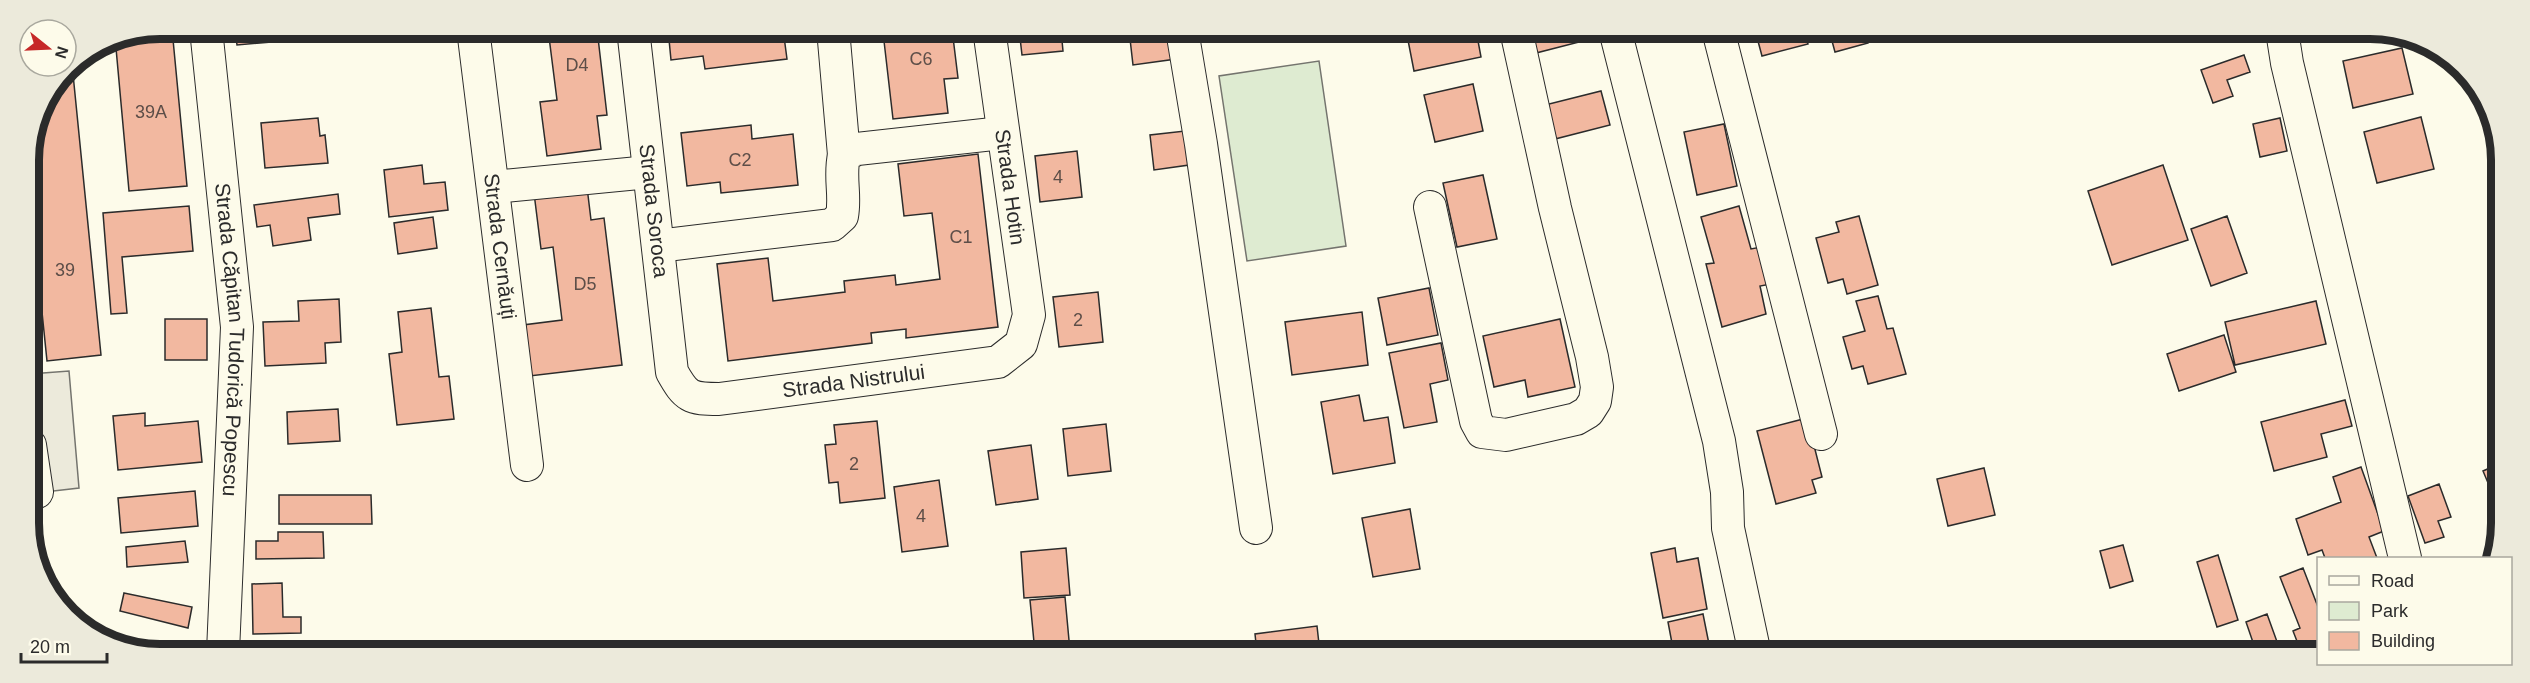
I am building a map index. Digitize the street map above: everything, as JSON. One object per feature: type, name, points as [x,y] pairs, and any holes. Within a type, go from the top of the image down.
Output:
[{"type":"street","name":"Strada Căpitan Tudorică Popescu","points":[[207,39],[237,327],[223,644]]},
{"type":"street","name":"Strada Cernăuți","points":[[474,39],[526,465]]},
{"type":"street","name":"Strada Soroca","points":[[634,39],[672,372],[682,390]]},
{"type":"street","points":[[658,246],[832,225],[842,216],[845,204],[840,172],[844,155],[834,39]]},
{"type":"street","name":"Strada Hotin","points":[[990,39],[1029,315],[1021,344]]},
{"type":"street","points":[[1184,39],[1201,144],[1256,528]]},
{"type":"street","points":[[1430,207],[1476,421],[1482,432],[1506,435],[1576,419],[1588,412],[1595,401],[1597,387],[1592,357],[1555,208],[1518,39]]},
{"type":"street","points":[[1617,39],[1719,441],[1727,492],[1728,528],[1753,644]]},
{"type":"street","points":[[1720,39],[1821,435]]},
{"type":"street","points":[[2283,39],[2287,63],[2405,557]]},
{"type":"street","points":[[844,155],[857,149],[1002,133]]},
{"type":"street","points":[[493,187],[649,172]]},
{"type":"street","name":"Strada Nistrului","points":[[682,390],[695,399],[730,398],[998,362],[1021,344]]},
{"type":"green space","points":[[1319,61],[1346,246],[1247,261],[1219,76]]},
{"type":"shaded area","points":[[69,371],[79,488],[45,492],[39,445],[39,373]]},
{"type":"building","points":[[173,39],[187,186],[129,191],[116,47],[144,40]]},
{"type":"building","points":[[236,39],[307,39],[237,45]]},
{"type":"building","points":[[549,39],[598,39],[607,115],[597,116],[601,149],[547,156],[540,102],[557,100]]},
{"type":"building","points":[[669,39],[784,39],[787,59],[705,69],[703,56],[671,60]]},
{"type":"building","points":[[953,39],[958,78],[944,79],[948,113],[893,119],[884,41]]},
{"type":"building","points":[[1020,39],[1062,39],[1063,51],[1022,55]]},
{"type":"building","points":[[1130,39],[1173,39],[1176,59],[1133,65]]},
{"type":"building","points":[[1408,39],[1478,39],[1481,57],[1414,71]]},
{"type":"building","points":[[1533,39],[1582,39],[1583,41],[1536,53]]},
{"type":"building","points":[[1757,39],[1807,39],[1808,44],[1762,56]]},
{"type":"building","points":[[1831,39],[1867,39],[1868,43],[1835,52]]},
{"type":"building","points":[[2402,48],[2413,94],[2353,108],[2343,61]]},
{"type":"building","points":[[2244,55],[2250,72],[2227,80],[2233,96],[2213,103],[2201,70]]},
{"type":"building","points":[[71,78],[73,78],[101,355],[47,361],[39,283],[39,152],[43,129],[51,106]]},
{"type":"building","points":[[1473,84],[1483,131],[1435,142],[1424,95]]},
{"type":"building","points":[[1601,91],[1610,125],[1555,139],[1545,105]]},
{"type":"building","points":[[2421,117],[2434,169],[2377,183],[2364,132]]},
{"type":"building","points":[[318,118],[320,136],[325,135],[328,163],[265,168],[261,123]]},
{"type":"building","points":[[2280,118],[2287,151],[2260,157],[2253,124]]},
{"type":"building","points":[[1724,124],[1737,186],[1697,195],[1684,132]]},
{"type":"building","points":[[751,125],[752,139],[793,134],[798,185],[721,193],[720,182],[687,186],[681,133]]},
{"type":"building","points":[[1185,131],[1189,165],[1154,170],[1150,135]]},
{"type":"building","points":[[1077,151],[1082,197],[1040,202],[1035,156]]},
{"type":"building","points":[[978,154],[998,327],[906,338],[906,329],[871,333],[872,343],[728,361],[717,264],[768,258],[773,301],[845,292],[844,281],[895,275],[896,285],[940,279],[932,213],[904,216],[898,164]]},
{"type":"building","points":[[422,165],[424,184],[445,182],[448,210],[389,217],[384,170]]},
{"type":"building","points":[[2163,165],[2188,240],[2112,265],[2088,191]]},
{"type":"building","points":[[1483,175],[1497,239],[1457,247],[1443,183]]},
{"type":"building","points":[[587,187],[591,220],[604,218],[622,365],[521,377],[515,326],[562,320],[553,247],[541,249],[534,193]]},
{"type":"building","points":[[338,194],[340,214],[308,218],[311,240],[273,246],[270,225],[257,227],[254,205]]},
{"type":"building","points":[[189,206],[193,251],[122,257],[127,313],[111,314],[103,213]]},
{"type":"building","points":[[1739,206],[1751,249],[1761,247],[1771,284],[1760,286],[1766,314],[1722,327],[1706,264],[1714,263],[1701,217]]},
{"type":"building","points":[[1859,216],[1878,285],[1847,294],[1843,279],[1828,283],[1816,238],[1839,232],[1836,222]]},
{"type":"building","points":[[2227,216],[2247,273],[2211,286],[2191,229]]},
{"type":"building","points":[[433,217],[437,248],[398,254],[394,223]]},
{"type":"building","points":[[1429,288],[1438,335],[1387,345],[1378,298]]},
{"type":"building","points":[[1098,292],[1103,342],[1059,347],[1053,297]]},
{"type":"building","points":[[1878,296],[1887,329],[1893,328],[1906,374],[1868,384],[1863,366],[1852,369],[1843,337],[1865,331],[1856,301]]},
{"type":"building","points":[[339,299],[341,342],[325,343],[326,363],[265,366],[263,322],[299,321],[298,301]]},
{"type":"building","points":[[2316,301],[2326,344],[2235,365],[2225,322]]},
{"type":"building","points":[[431,308],[439,377],[449,376],[454,419],[397,425],[389,354],[402,352],[398,312]]},
{"type":"building","points":[[1362,312],[1368,365],[1292,375],[1285,322]]},
{"type":"building","points":[[165,319],[207,319],[207,360],[165,360]]},
{"type":"building","points":[[1560,319],[1575,387],[1528,397],[1525,380],[1494,387],[1483,336]]},
{"type":"building","points":[[2224,335],[2236,372],[2179,391],[2167,354]]},
{"type":"building","points":[[1441,343],[1448,380],[1430,384],[1437,422],[1404,428],[1389,353]]},
{"type":"building","points":[[1359,395],[1364,421],[1388,417],[1395,463],[1333,474],[1321,402]]},
{"type":"building","points":[[2345,400],[2352,426],[2321,434],[2327,457],[2274,471],[2261,422]]},
{"type":"building","points":[[338,409],[340,441],[288,444],[287,412]]},
{"type":"building","points":[[145,413],[145,426],[198,421],[202,462],[118,470],[113,416]]},
{"type":"building","points":[[1807,418],[1822,477],[1812,480],[1816,493],[1776,504],[1757,431]]},
{"type":"building","points":[[877,421],[885,498],[840,503],[838,482],[829,483],[825,445],[836,444],[834,425]]},
{"type":"building","points":[[1106,424],[1111,471],[1068,476],[1063,429]]},
{"type":"building","points":[[1031,445],[1038,499],[996,505],[988,451]]},
{"type":"building","points":[[2361,467],[2384,531],[2369,537],[2377,557],[2325,557],[2322,550],[2308,555],[2296,519],[2341,502],[2333,477]]},
{"type":"building","points":[[1984,468],[1995,515],[1948,526],[1937,479]]},
{"type":"building","points":[[2491,468],[2491,490],[2483,471]]},
{"type":"building","points":[[939,480],[948,546],[902,552],[894,487]]},
{"type":"building","points":[[2439,484],[2451,517],[2438,521],[2444,537],[2425,543],[2408,496]]},
{"type":"building","points":[[195,491],[198,526],[121,533],[118,498]]},
{"type":"building","points":[[279,495],[371,495],[372,524],[279,524]]},
{"type":"building","points":[[1410,509],[1420,569],[1373,577],[1362,518]]},
{"type":"building","points":[[278,532],[323,532],[324,558],[256,559],[256,541],[278,541]]},
{"type":"building","points":[[185,541],[188,562],[127,567],[126,547]]},
{"type":"building","points":[[2123,545],[2133,581],[2110,588],[2100,551]]},
{"type":"building","points":[[1066,548],[1070,595],[1024,598],[1021,552]]},
{"type":"building","points":[[1675,548],[1677,562],[1698,558],[1707,609],[1663,618],[1651,553]]},
{"type":"building","points":[[2218,555],[2238,620],[2217,627],[2197,562]]},
{"type":"building","points":[[2303,568],[2317,604],[2317,644],[2298,644],[2293,631],[2300,628],[2280,577]]},
{"type":"building","points":[[282,583],[283,617],[301,617],[301,633],[253,634],[252,584]]},
{"type":"building","points":[[124,593],[192,607],[188,628],[120,611]]},
{"type":"building","points":[[1065,597],[1069,644],[1034,644],[1030,600]]},
{"type":"building","points":[[1703,614],[1709,644],[1672,644],[1668,622]]},
{"type":"building","points":[[2267,614],[2278,644],[2254,644],[2246,622]]},
{"type":"building","points":[[1317,626],[1319,644],[1256,644],[1255,634]]}]
